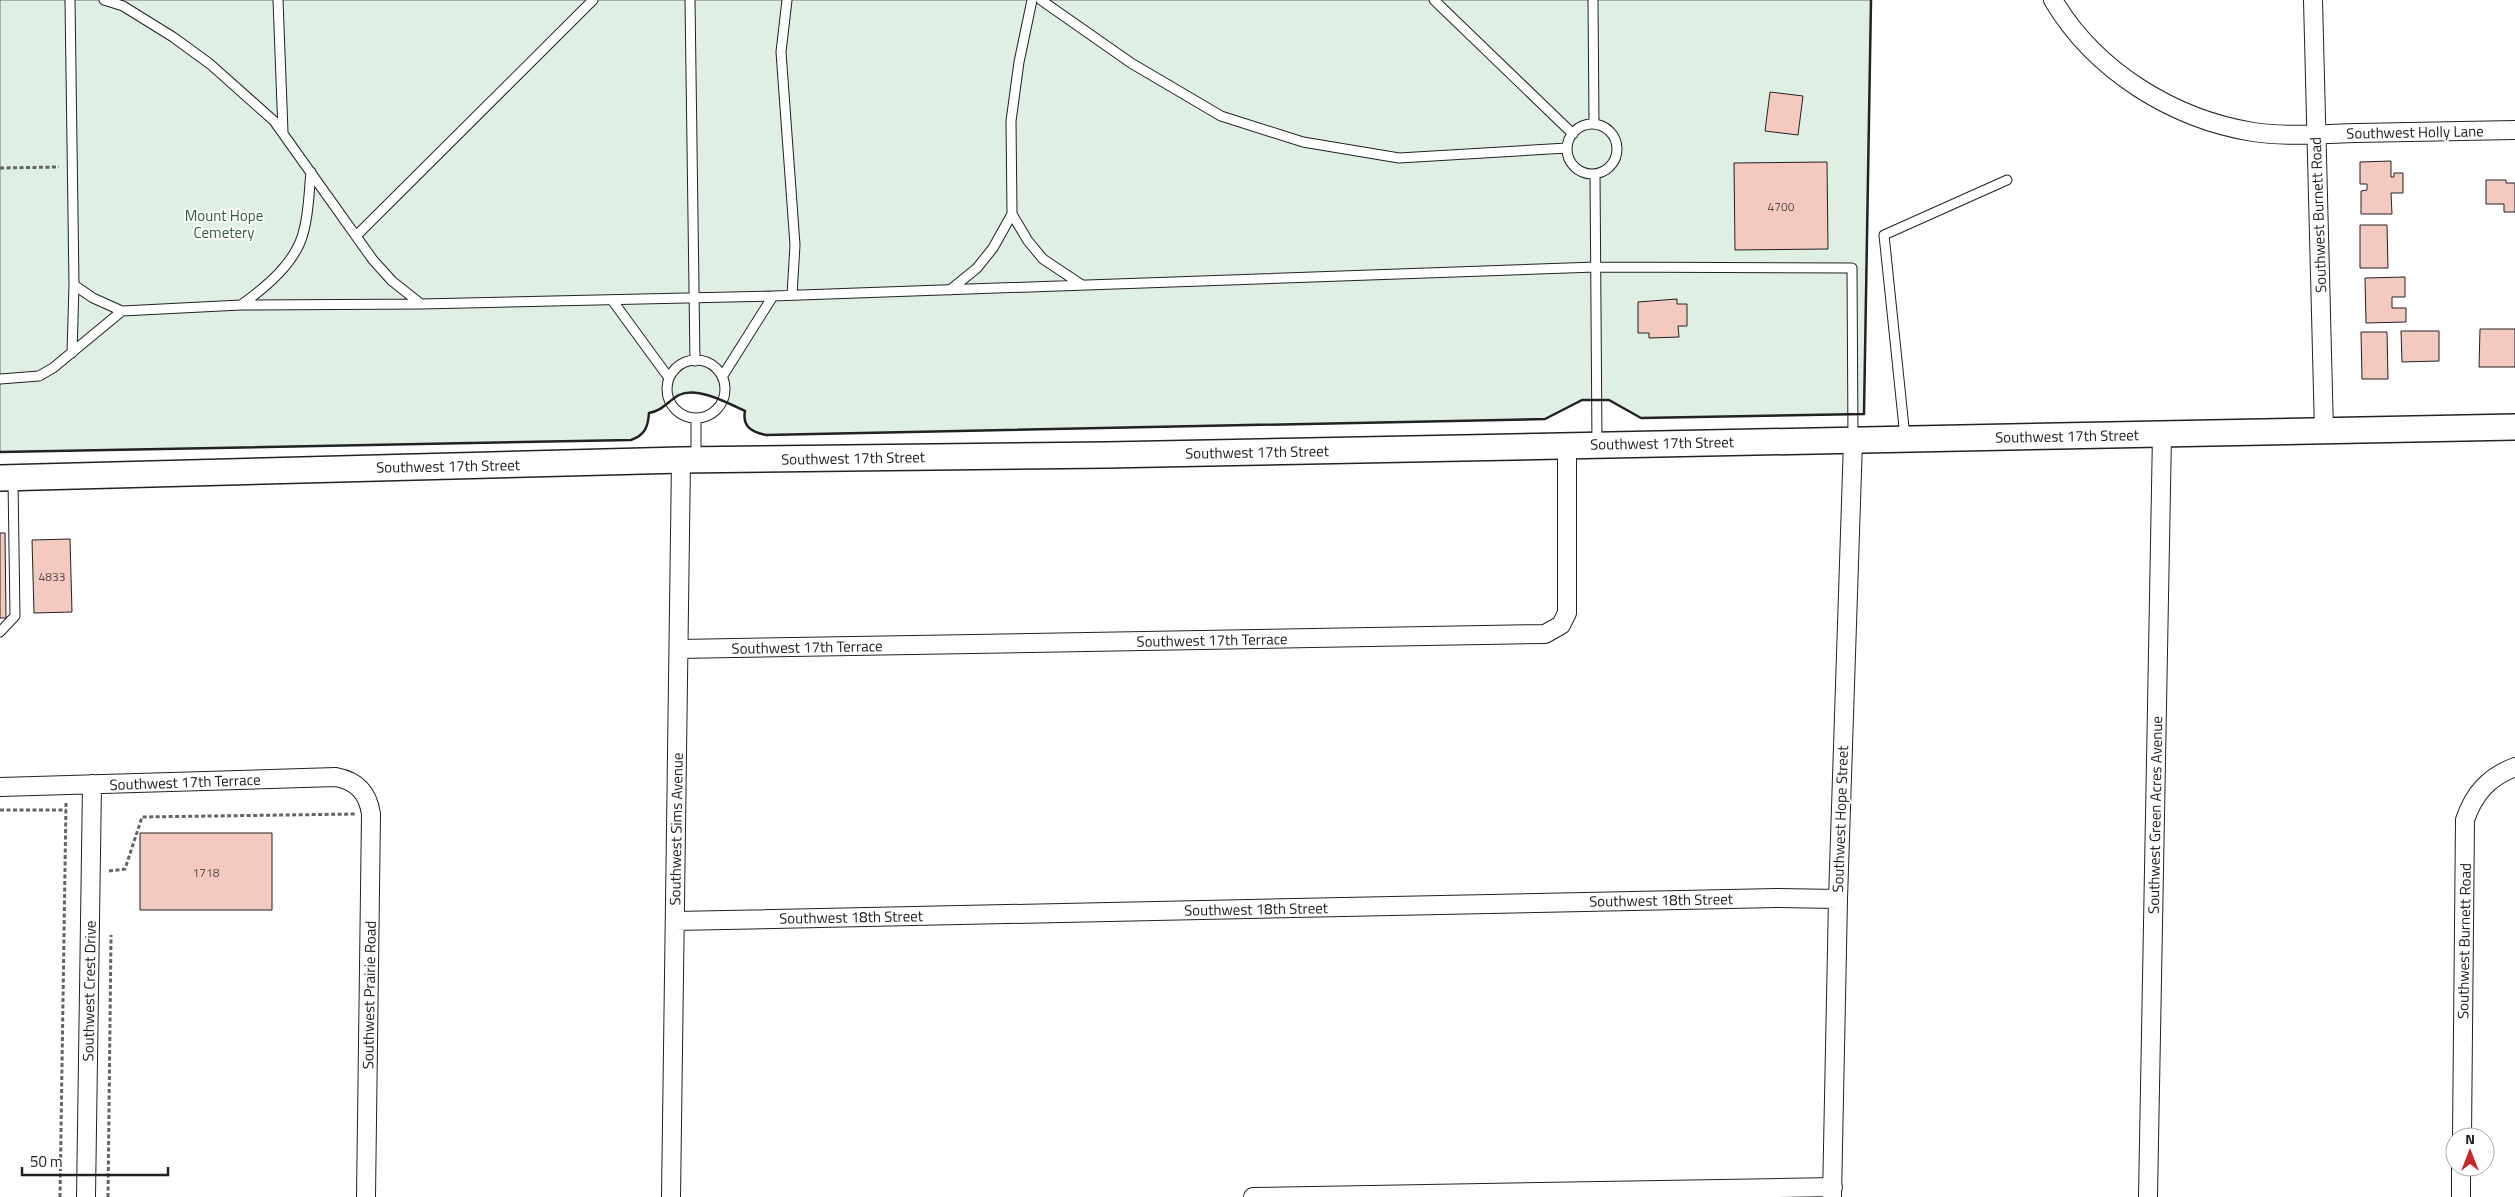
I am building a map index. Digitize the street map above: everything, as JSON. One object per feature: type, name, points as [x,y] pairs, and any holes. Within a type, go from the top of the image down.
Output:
[{"type":"main road","name":"Southwest 17th Street","points":[[6,478],[689,460],[1108,455],[1597,444],[2515,428]]},
{"type":"street","name":"Southwest Holly Lane","points":[[2053,0],[2082,38],[2110,66],[2143,90],[2178,109],[2216,123],[2242,130],[2295,135],[2515,130]]},
{"type":"street","name":"Southwest Burnett Road","points":[[2313,0],[2324,431]]},
{"type":"street","name":"Southwest Green Acres Avenue","points":[[2148,1197],[2162,434]]},
{"type":"street","name":"Southwest Hope Street","points":[[1832,1192],[1838,899],[1853,441]]},
{"type":"street","name":"Southwest 17th Terrace","points":[[678,650],[1545,634],[1561,625],[1567,613],[1567,445]]},
{"type":"street","name":"Southwest Sims Avenue","points":[[671,1197],[678,650],[689,460]]},
{"type":"street","name":"Southwest Burnett Road","points":[[2462,1127],[2465,820],[2478,792],[2490,779],[2515,767]]},
{"type":"street","name":"Southwest 17th Terrace","points":[[0,787],[336,777],[347,779],[365,794]]},
{"type":"street","name":"Southwest Crest Drive","points":[[86,1197],[92,784]]},
{"type":"street","name":"Southwest Prairie Road","points":[[365,794],[372,814],[366,1197]]},
{"type":"street","name":"Southwest 18th Street","points":[[675,921],[1757,898],[1838,899]]},
{"type":"street","points":[[2461,1177],[2461,1197]]},
{"type":"street","points":[[1252,1197],[1832,1192]]},
{"type":"lane","points":[[70,0],[74,285],[72,353]]},
{"type":"lane","points":[[104,0],[123,6],[147,20],[210,64],[274,121],[356,236],[386,274],[421,304]]},
{"type":"lane","points":[[278,0],[283,133]]},
{"type":"lane","points":[[356,236],[593,0]]},
{"type":"lane","points":[[690,0],[695,361]]},
{"type":"lane","points":[[787,0],[781,52],[795,245],[792,295]]},
{"type":"lane","points":[[950,290],[978,268],[994,248],[1012,214],[1011,121],[1019,62],[1032,0]]},
{"type":"lane","points":[[1041,0],[1131,64],[1221,116],[1303,142],[1399,158],[1567,148]]},
{"type":"lane","points":[[1434,0],[1573,134]]},
{"type":"lane","points":[[1593,0],[1594,124]]},
{"type":"lane","points":[[1594,124],[1608,130],[1616,143],[1617,151],[1610,166],[1595,174],[1579,170],[1568,157],[1567,148],[1573,134],[1578,128],[1594,124]]},
{"type":"lane","points":[[240,305],[266,287],[296,250],[304,231],[311,172]]},
{"type":"lane","points":[[1595,174],[1597,444]]},
{"type":"lane","points":[[1905,439],[1884,235],[2007,180]]},
{"type":"lane","points":[[1012,214],[1028,241],[1043,259],[1082,285]]},
{"type":"lane","points":[[74,285],[93,298],[122,311],[240,305],[421,304],[773,296],[1596,267],[1852,268],[1853,441]]},
{"type":"lane","points":[[722,377],[773,296]]},
{"type":"lane","points":[[612,300],[669,378],[668,397],[672,406],[686,417],[696,418],[714,412],[720,405],[725,387],[722,377],[709,364],[695,361],[682,364],[669,378]]},
{"type":"lane","points":[[0,379],[39,376],[72,353],[122,311]]},
{"type":"lane","points":[[689,460],[696,418]]},
{"type":"lane","points":[[0,632],[15,616],[6,478]]},
{"type":"path","points":[[0,168],[72,166]]},
{"type":"path","points":[[60,1197],[66,785]]},
{"type":"path","points":[[0,810],[66,810]]},
{"type":"path","points":[[106,871],[125,869],[142,817],[365,814]]},
{"type":"path","points":[[108,1197],[111,935]]},
{"type":"green space","name":"Mount Hope Cemetery","points":[[0,0],[1871,0],[1864,414],[1641,418],[1609,400],[1583,400],[1545,419],[766,435],[749,428],[745,421],[745,411],[703,394],[686,393],[679,395],[661,408],[649,413],[648,422],[643,433],[631,440],[0,452]]},
{"type":"building","points":[[1770,92],[1803,96],[1798,135],[1765,131]]},
{"type":"building","points":[[2391,161],[2391,177],[2394,177],[2394,173],[2403,173],[2403,193],[2391,193],[2392,214],[2361,214],[2361,191],[2367,190],[2367,184],[2360,184],[2360,162]]},
{"type":"building","points":[[1827,162],[1828,249],[1735,250],[1734,163]]},
{"type":"building","points":[[2486,180],[2506,180],[2506,183],[2515,183],[2515,212],[2504,212],[2504,204],[2486,204]]},
{"type":"building","points":[[2360,225],[2387,225],[2388,268],[2360,268]]},
{"type":"building","points":[[2405,277],[2405,297],[2392,297],[2392,308],[2406,308],[2406,322],[2366,323],[2365,278]]},
{"type":"building","points":[[1677,299],[1677,304],[1687,304],[1687,326],[1678,326],[1679,337],[1649,338],[1649,333],[1638,333],[1638,302]]},
{"type":"building","points":[[2480,329],[2515,329],[2515,367],[2479,367]]},
{"type":"building","points":[[2401,331],[2439,331],[2439,361],[2402,362]]},
{"type":"building","points":[[2361,332],[2387,332],[2388,379],[2362,379]]},
{"type":"building","points":[[0,533],[5,533],[6,618],[0,618]]},
{"type":"building","points":[[70,539],[72,612],[34,613],[32,540]]},
{"type":"building","points":[[140,833],[272,833],[272,910],[140,910]]},
{"type":"wall","points":[[0,452],[631,440],[643,433],[648,422],[649,413],[661,408],[679,395],[686,393],[703,394],[745,411],[744,417],[749,428],[766,435],[1545,419],[1582,400],[1609,400],[1641,418],[1864,414],[1871,0]]}]
